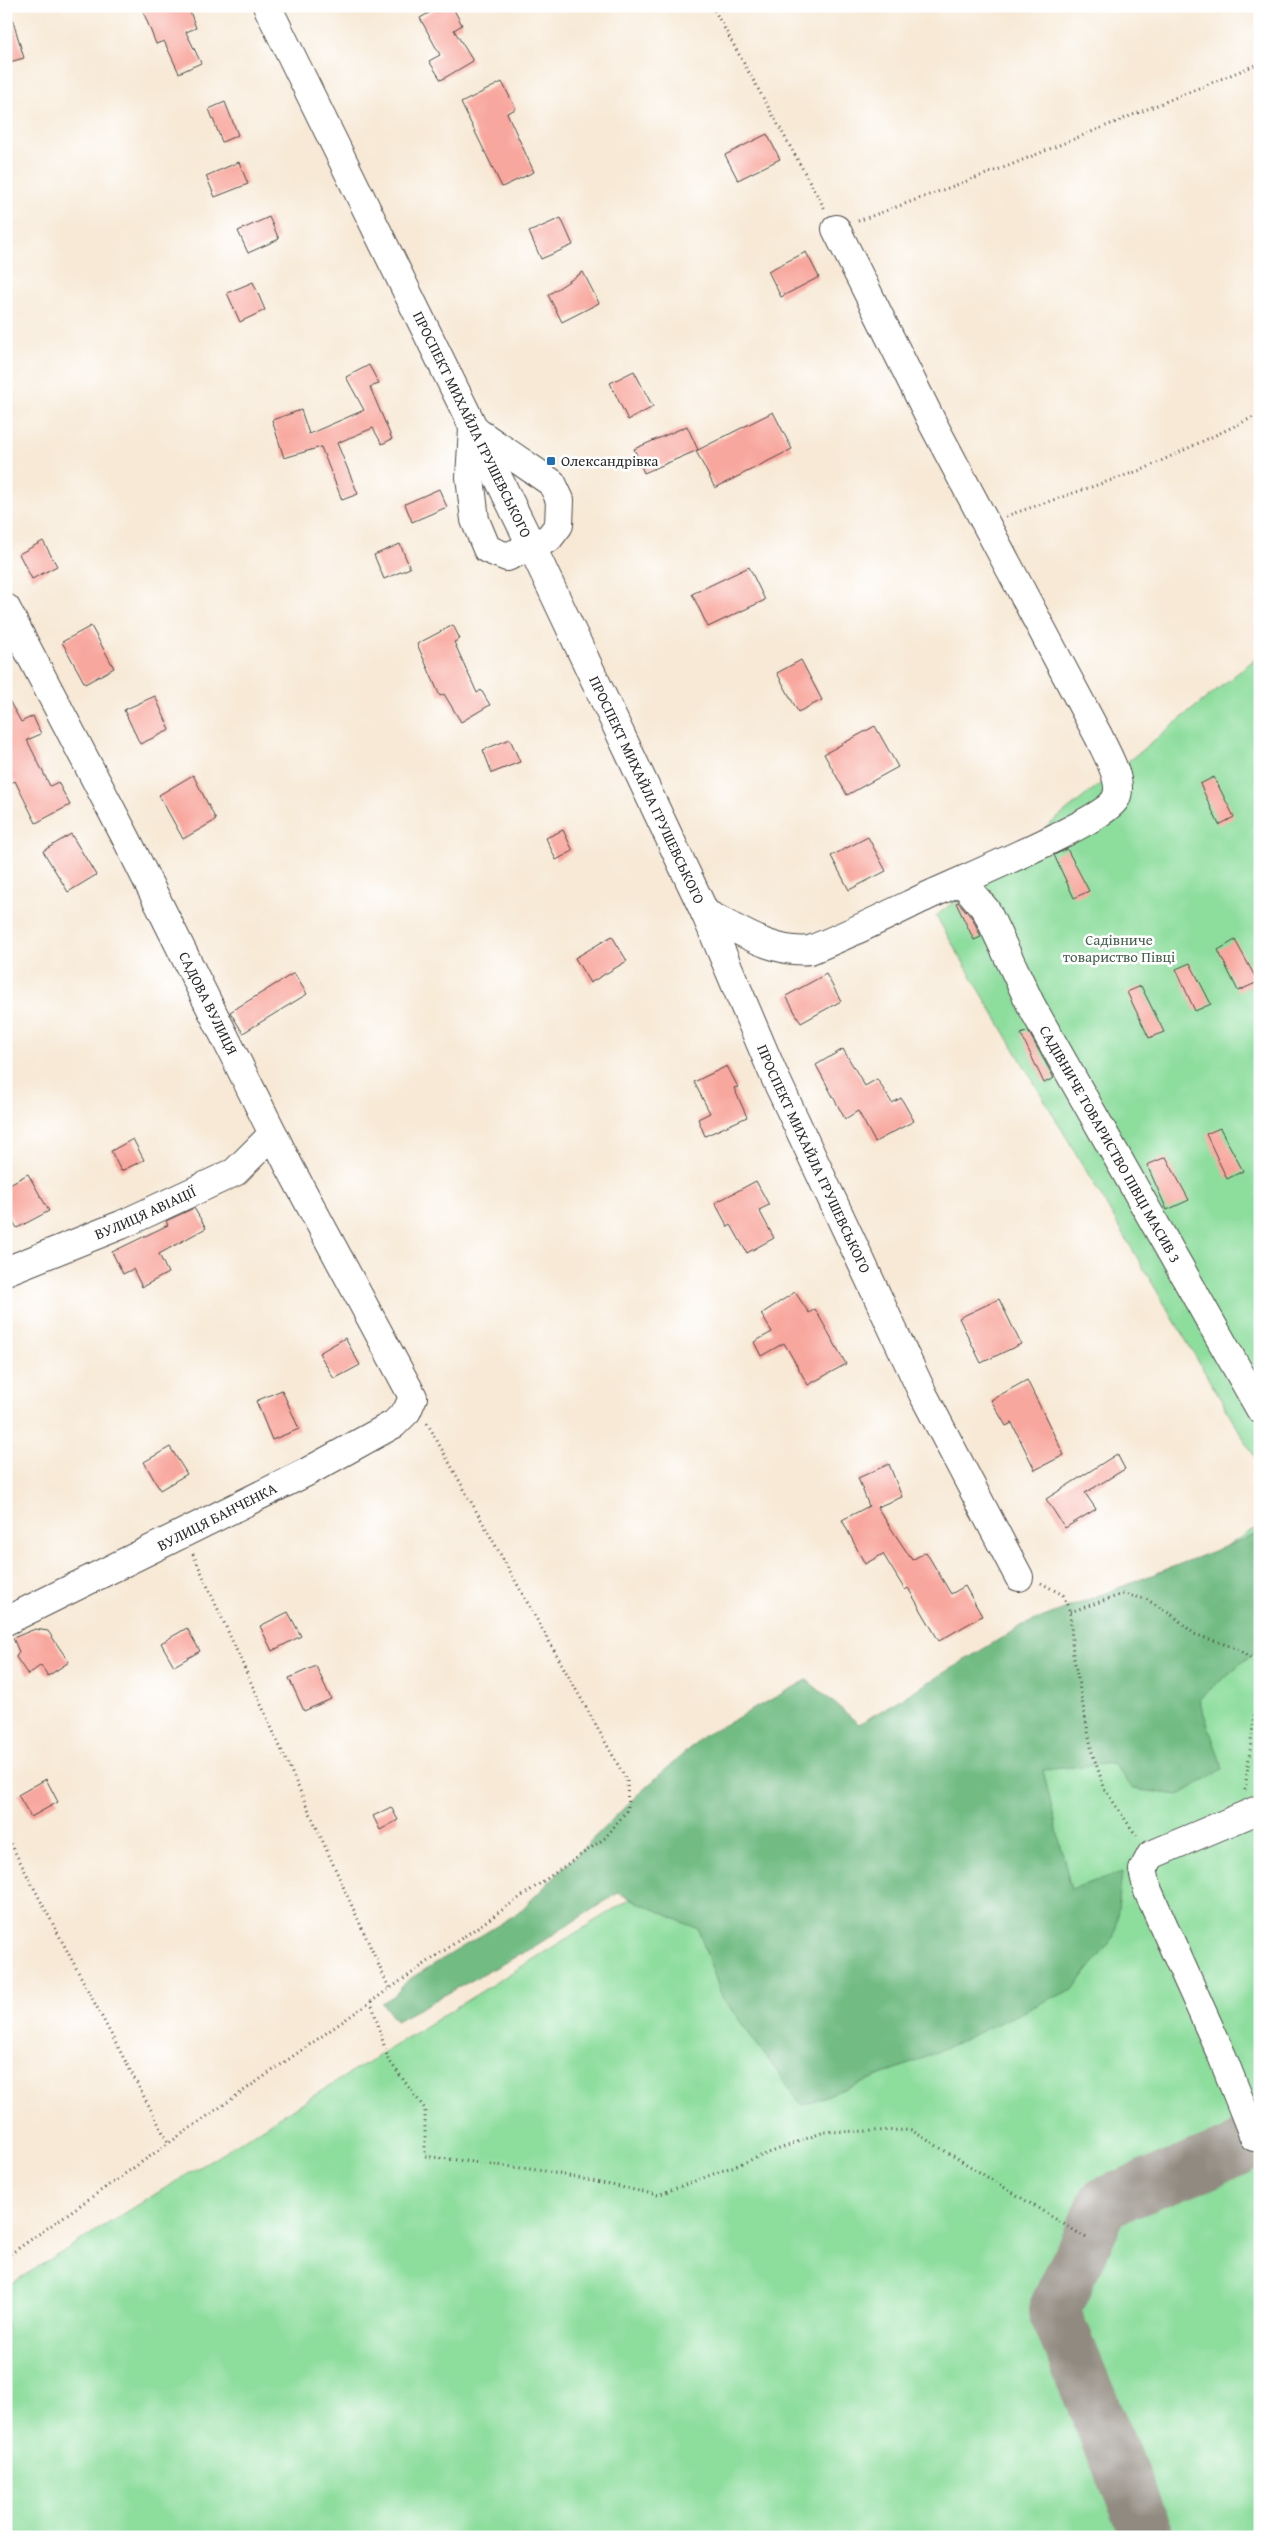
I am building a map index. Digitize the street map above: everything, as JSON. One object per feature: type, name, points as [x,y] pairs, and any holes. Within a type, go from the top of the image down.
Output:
[{"type":"street","name":"ПРОСПЕКТ МИХАЙЛА ГРУШЕВСЬКОГО","points":[[267,6],[532,547],[705,913],[773,1073],[923,1394],[1019,1577]]},
{"type":"street","points":[[705,913],[775,948],[793,952],[810,950],[962,882],[1100,813],[1112,805],[1118,791],[1115,776],[1099,738],[933,424],[836,229]]},
{"type":"street","points":[[473,429],[552,483],[560,500],[559,525],[549,538],[532,547],[507,556],[487,549],[475,520],[470,476],[473,429]]},
{"type":"street","name":"САДОВА ВУЛИЦЯ","points":[[6,608],[130,847],[273,1134],[413,1397]]},
{"type":"street","name":"САДІВНИЧЕ ТОВАРИСТВО ПІВЦІ МАСИВ 3","points":[[962,882],[986,910],[1032,1004],[1260,1409]]},
{"type":"street","name":"ВУЛИЦЯ АВІАЦІЇ","points":[[6,1271],[121,1225],[235,1172],[273,1134]]},
{"type":"street","name":"ВУЛИЦЯ БАНЧЕНКА","points":[[6,1621],[307,1472],[394,1424],[407,1411],[413,1397]]},
{"type":"street","points":[[1251,1812],[1151,1855],[1143,1870],[1148,1891],[1222,2056],[1254,2136]]},
{"type":"path","points":[[712,6],[836,229],[1008,166],[1260,63]]},
{"type":"path","points":[[986,522],[1144,470],[1260,414]]},
{"type":"path","points":[[6,2257],[605,1838],[628,1809],[627,1781],[413,1397]]},
{"type":"path","points":[[185,1534],[389,1988]]},
{"type":"path","points":[[1019,1577],[1036,1580],[1063,1595],[1070,1612],[1073,1654],[1092,1752],[1105,1790],[1151,1855]]},
{"type":"path","points":[[1070,1612],[1123,1594],[1146,1599],[1175,1617],[1194,1634],[1236,1648],[1260,1665]]},
{"type":"path","points":[[1251,1812],[1256,1702],[1260,1692]]},
{"type":"path","points":[[6,1835],[169,2144]]},
{"type":"path","points":[[371,2001],[388,2059],[425,2109],[425,2156],[545,2171],[658,2195],[824,2132],[911,2130],[1088,2239]]},
{"type":"green space","name":"Садівниче товариство Півці","points":[[1260,655],[1260,1466],[936,916]]},
{"type":"green space","points":[[1260,1526],[1260,2537],[6,2537],[6,2287],[680,1868]]},
{"type":"green space","points":[[1260,1533],[1260,1651],[1252,1654],[1199,1699],[1223,1769],[1179,1795],[1133,1789],[1113,1763],[1043,1770],[1071,1889],[1122,1872],[1115,1936],[1074,1988],[917,2061],[802,2105],[722,1997],[698,1929],[618,1893],[532,1948],[396,2021],[382,2003],[395,1995],[408,1980],[518,1913],[634,1798],[702,1737],[807,1680],[859,1724],[1023,1625]]},
{"type":"building","points":[[141,6],[188,6],[196,28],[186,32],[201,63],[179,73],[164,41],[156,44]]},
{"type":"building","points":[[441,6],[452,6],[462,25],[454,30],[473,61],[441,80],[429,61],[440,55],[420,18]]},
{"type":"building","points":[[6,11],[10,11],[24,58],[6,63]]},
{"type":"building","points":[[502,82],[516,109],[507,113],[534,172],[502,187],[461,103]]},
{"type":"building","points":[[225,102],[238,135],[222,142],[209,109]]},
{"type":"building","points":[[767,134],[780,159],[738,180],[725,155]]},
{"type":"building","points":[[239,162],[248,184],[215,197],[206,176]]},
{"type":"building","points":[[269,217],[279,239],[248,253],[238,231]]},
{"type":"building","points":[[561,218],[573,245],[541,259],[529,232]]},
{"type":"building","points":[[806,252],[819,277],[781,297],[768,271]]},
{"type":"building","points":[[583,272],[599,303],[562,322],[548,295]]},
{"type":"building","points":[[253,282],[265,310],[240,322],[227,293]]},
{"type":"building","points":[[369,365],[379,384],[370,387],[392,439],[382,444],[373,428],[337,443],[358,494],[342,500],[321,447],[284,458],[272,420],[301,410],[309,434],[364,410],[346,377]]},
{"type":"building","points":[[634,371],[653,407],[628,420],[610,383]]},
{"type":"building","points":[[773,412],[792,449],[715,488],[696,451]]},
{"type":"building","points":[[687,426],[698,450],[644,473],[634,449]]},
{"type":"building","points":[[439,489],[447,507],[412,522],[405,504]]},
{"type":"building","points":[[43,541],[57,566],[32,579],[19,554]]},
{"type":"building","points":[[400,544],[410,568],[384,579],[374,555]]},
{"type":"building","points":[[749,567],[765,600],[708,627],[692,594]]},
{"type":"building","points":[[453,625],[460,639],[454,642],[477,693],[481,690],[490,705],[461,722],[444,694],[440,696],[417,644]]},
{"type":"building","points":[[91,626],[114,668],[85,684],[62,642]]},
{"type":"building","points":[[801,660],[822,700],[798,712],[777,673]]},
{"type":"building","points":[[6,695],[21,722],[33,716],[41,734],[27,740],[50,786],[58,782],[70,805],[36,823],[15,781],[6,785]]},
{"type":"building","points":[[155,696],[170,730],[140,744],[124,710]]},
{"type":"building","points":[[875,726],[898,767],[847,795],[824,754]]},
{"type":"building","points":[[510,739],[520,762],[492,773],[483,750]]},
{"type":"building","points":[[193,775],[216,820],[183,839],[159,795]]},
{"type":"building","points":[[1214,777],[1234,817],[1219,825],[1200,784]]},
{"type":"building","points":[[563,830],[573,851],[556,860],[546,838]]},
{"type":"building","points":[[71,834],[96,875],[68,892],[43,851]]},
{"type":"building","points":[[868,837],[886,871],[849,890],[831,856]]},
{"type":"building","points":[[1067,849],[1089,891],[1074,898],[1054,855]]},
{"type":"building","points":[[958,902],[973,919],[981,937],[974,940],[956,903]]},
{"type":"building","points":[[612,936],[627,961],[590,983],[575,958]]},
{"type":"building","points":[[1235,940],[1258,982],[1238,991],[1218,950]]},
{"type":"building","points":[[1190,963],[1211,1004],[1195,1011],[1176,969]]},
{"type":"building","points":[[294,973],[307,994],[243,1033],[230,1012]]},
{"type":"building","points":[[826,974],[841,1001],[801,1023],[786,996]]},
{"type":"building","points":[[1141,986],[1164,1032],[1149,1038],[1127,992]]},
{"type":"building","points":[[1028,1031],[1054,1078],[1044,1083],[1021,1034]]},
{"type":"building","points":[[843,1049],[865,1086],[877,1079],[892,1103],[901,1098],[914,1121],[875,1142],[858,1111],[845,1119],[816,1065]]},
{"type":"building","points":[[727,1066],[738,1087],[734,1088],[747,1117],[705,1136],[698,1119],[710,1113],[694,1082]]},
{"type":"building","points":[[1220,1128],[1243,1171],[1227,1179],[1206,1134]]},
{"type":"building","points":[[133,1139],[144,1160],[121,1171],[111,1151]]},
{"type":"building","points":[[1166,1157],[1189,1200],[1167,1210],[1147,1165]]},
{"type":"building","points":[[28,1174],[49,1211],[17,1228],[6,1209],[6,1186]]},
{"type":"building","points":[[756,1181],[769,1205],[759,1210],[774,1238],[747,1253],[731,1225],[728,1227],[715,1203]]},
{"type":"building","points":[[194,1208],[206,1228],[159,1254],[168,1273],[142,1287],[133,1269],[123,1274],[112,1252],[168,1225],[166,1221]]},
{"type":"building","points":[[795,1292],[809,1313],[815,1309],[846,1364],[808,1385],[784,1343],[761,1356],[754,1342],[772,1332],[761,1314]]},
{"type":"building","points":[[999,1299],[1021,1344],[981,1363],[959,1318]]},
{"type":"building","points":[[345,1338],[360,1365],[334,1379],[319,1353]]},
{"type":"building","points":[[1027,1380],[1064,1455],[1035,1470],[1012,1423],[1006,1426],[991,1400]]},
{"type":"building","points":[[282,1390],[299,1429],[272,1440],[256,1401]]},
{"type":"building","points":[[170,1447],[187,1474],[160,1490],[144,1462]]},
{"type":"building","points":[[1117,1454],[1125,1469],[1085,1493],[1096,1509],[1065,1528],[1046,1499]]},
{"type":"building","points":[[889,1464],[902,1497],[877,1507],[912,1560],[926,1552],[951,1594],[965,1586],[982,1616],[939,1641],[908,1588],[905,1590],[883,1554],[865,1564],[842,1520],[869,1506],[858,1478]]},
{"type":"building","points":[[288,1612],[301,1636],[272,1651],[260,1626]]},
{"type":"building","points":[[187,1628],[200,1651],[174,1666],[161,1643]]},
{"type":"building","points":[[35,1629],[48,1631],[69,1662],[48,1676],[41,1665],[28,1675],[16,1657],[19,1652],[13,1638]]},
{"type":"building","points":[[316,1666],[331,1699],[304,1711],[289,1678]]},
{"type":"building","points":[[46,1779],[58,1802],[31,1817],[18,1795]]},
{"type":"building","points":[[391,1807],[398,1820],[380,1830],[373,1816]]},
{"type":"taxiway","points":[[1148,2537],[1054,2310],[1104,2203],[1236,2151],[1260,2132]]},
{"type":"place","name":"Олександрівка","points":[[551,461]]}]
